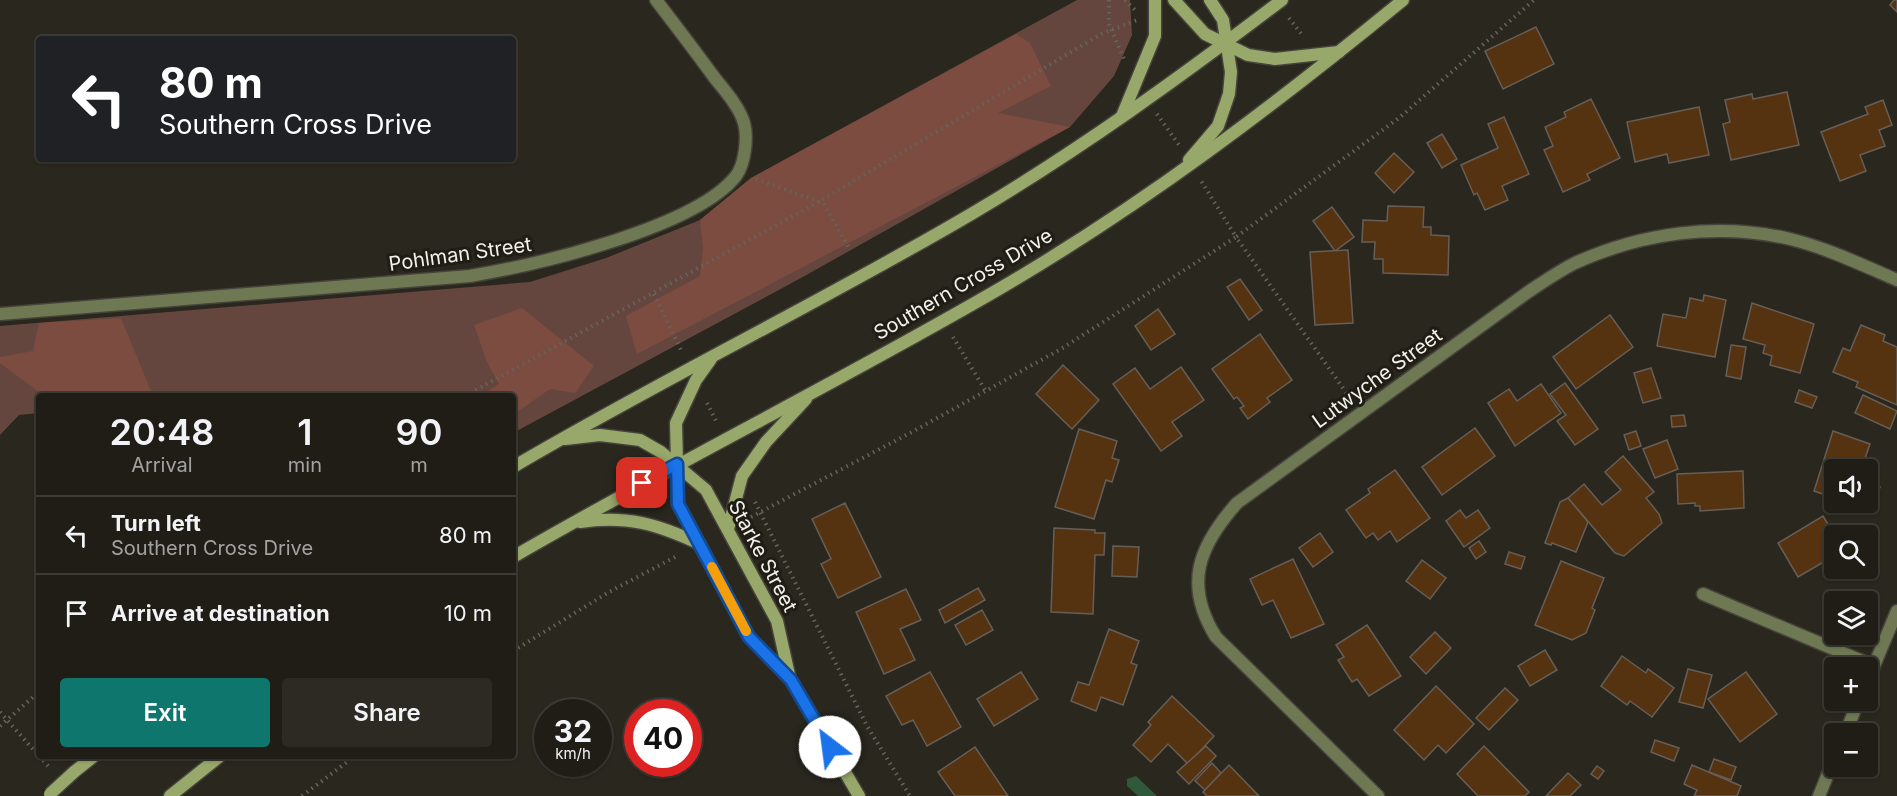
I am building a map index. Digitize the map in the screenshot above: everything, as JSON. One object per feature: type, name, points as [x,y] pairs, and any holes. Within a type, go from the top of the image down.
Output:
[{"type":"main road","points":[[1122,117],[1155,36],[1157,14],[1155,0]]},
{"type":"main road","points":[[1174,0],[1205,34],[1248,55],[1275,59],[1340,52]]},
{"type":"main road","points":[[1190,162],[1218,126],[1225,110],[1231,72],[1223,20],[1210,0]]},
{"type":"main road","points":[[1122,117],[1282,0]]},
{"type":"main road","points":[[1190,162],[1275,104],[1403,0]]},
{"type":"main road","name":"Starke Street","points":[[859,796],[791,680],[749,637],[678,504],[676,423],[693,374],[714,356],[972,213],[1057,162],[1122,117]]},
{"type":"main road","name":"Southern Cross Drive","points":[[516,555],[724,438],[999,289],[1177,175],[1190,162]]},
{"type":"main road","points":[[516,465],[559,440],[693,374]]},
{"type":"main road","points":[[728,529],[742,476],[766,442],[813,391]]},
{"type":"main road","name":"Starke Street","points":[[559,440],[600,435],[640,440],[677,464],[706,490],[777,621],[791,680]]},
{"type":"main road","points":[[572,523],[606,518],[641,521],[700,544]]},
{"type":"main road","points":[[49,795],[90,759]]},
{"type":"main road","points":[[170,796],[216,759]]},
{"type":"street","points":[[656,0],[733,102],[744,123],[746,148],[738,174]]},
{"type":"street","name":"Pohlman Street","points":[[0,314],[432,280],[508,270],[578,252],[637,232],[718,194],[738,174]]},
{"type":"street","name":"Lutwyche Street","points":[[1378,796],[1216,637],[1207,622],[1198,592],[1200,559],[1214,529],[1237,504],[1528,292],[1573,264],[1624,244],[1651,237],[1707,231],[1735,231],[1790,239],[1841,256],[1897,280]]},
{"type":"street","points":[[1703,594],[1853,657]]},
{"type":"street","points":[[1878,657],[1897,611]]},
{"type":"street","points":[[1819,796],[1827,777]]},
{"type":"path","points":[[471,393],[818,202],[1110,29],[1109,0]]},
{"type":"path","points":[[910,796],[867,726],[760,512],[912,432],[1061,348],[1236,237],[1399,118],[1534,0]]},
{"type":"path","points":[[1158,116],[1190,162],[1236,237],[1362,413]]},
{"type":"path","points":[[738,174],[823,203],[849,248]]},
{"type":"path","points":[[654,294],[724,438]]},
{"type":"path","points":[[953,337],[985,390]]},
{"type":"path","points":[[516,649],[609,592],[680,555]]},
{"type":"path","points":[[0,726],[36,695]]},
{"type":"path","points":[[0,712],[36,753]]},
{"type":"path","points":[[302,796],[351,759]]},
{"type":"shaded area","points":[[1077,0],[1130,0],[1132,35],[1114,76],[1070,127],[801,278],[516,431],[516,393],[36,393],[36,413],[19,415],[0,435],[0,326],[530,282],[606,258],[700,220],[751,178]]},
{"type":"shaded area","points":[[1016,34],[1030,43],[1051,86],[998,113],[1070,127],[637,354],[626,316],[700,276],[703,248],[700,220],[751,178]]},
{"type":"shaded area","points":[[522,308],[594,366],[575,393],[550,389],[516,413],[516,393],[485,393],[499,384],[487,362],[474,325]]},
{"type":"shaded area","points":[[121,318],[152,393],[40,393],[0,363],[0,357],[33,351],[39,323]]},
{"type":"shaded area","points":[[1136,776],[1157,796],[1138,796],[1127,786],[1127,779]]},
{"type":"building","points":[[1897,0],[1897,12],[1890,5]]},
{"type":"building","points":[[1536,27],[1554,64],[1503,89],[1485,51]]},
{"type":"building","points":[[1787,92],[1799,145],[1731,160],[1723,124],[1730,122],[1725,100],[1752,94],[1753,99]]},
{"type":"building","points":[[1591,99],[1620,158],[1587,174],[1590,180],[1563,192],[1544,150],[1553,146],[1545,127],[1566,117],[1564,112]]},
{"type":"building","points":[[1883,100],[1892,125],[1879,130],[1885,146],[1860,155],[1866,171],[1840,181],[1821,132],[1868,114],[1865,107]]},
{"type":"building","points":[[1699,107],[1709,155],[1669,163],[1667,154],[1635,162],[1627,122]]},
{"type":"building","points":[[1504,117],[1529,174],[1502,186],[1508,200],[1485,210],[1477,193],[1474,195],[1461,165],[1498,148],[1488,124]]},
{"type":"building","points":[[1442,134],[1457,159],[1442,168],[1427,143]]},
{"type":"building","points":[[1394,153],[1414,172],[1394,193],[1375,173]]},
{"type":"building","points":[[1388,206],[1424,207],[1423,227],[1431,227],[1431,235],[1449,236],[1448,275],[1383,273],[1383,259],[1374,259],[1375,242],[1362,242],[1363,220],[1387,221]]},
{"type":"building","points":[[1332,207],[1354,237],[1335,251],[1313,221]]},
{"type":"building","points":[[1348,250],[1353,323],[1315,325],[1310,252]]},
{"type":"building","points":[[1240,279],[1262,310],[1249,320],[1227,287]]},
{"type":"building","points":[[1704,295],[1726,300],[1715,357],[1657,346],[1663,314],[1686,318],[1690,298],[1703,301]]},
{"type":"building","points":[[1752,303],[1814,324],[1800,373],[1770,365],[1772,356],[1763,353],[1765,345],[1743,339]]},
{"type":"building","points":[[1158,309],[1175,334],[1151,350],[1135,326]]},
{"type":"building","points":[[1610,315],[1633,347],[1576,389],[1553,357]]},
{"type":"building","points":[[1861,325],[1885,335],[1883,341],[1897,347],[1897,405],[1856,387],[1858,382],[1833,372],[1843,348],[1850,351]]},
{"type":"building","points":[[1260,334],[1292,380],[1267,398],[1270,402],[1248,419],[1240,408],[1244,406],[1237,397],[1234,399],[1212,369]]},
{"type":"building","points":[[1731,345],[1746,347],[1741,379],[1726,376]]},
{"type":"building","points":[[1063,365],[1099,400],[1072,429],[1036,394]]},
{"type":"building","points":[[1181,367],[1204,400],[1172,422],[1182,436],[1161,451],[1113,384],[1135,368],[1150,389]]},
{"type":"building","points":[[1651,368],[1661,398],[1643,403],[1634,373]]},
{"type":"building","points":[[1565,383],[1598,429],[1575,445],[1557,421],[1566,415],[1550,394]]},
{"type":"building","points":[[1541,384],[1561,413],[1515,446],[1488,403],[1509,389],[1517,401]]},
{"type":"building","points":[[1799,390],[1817,397],[1812,408],[1795,402]]},
{"type":"building","points":[[1863,395],[1897,411],[1890,429],[1855,413]]},
{"type":"building","points":[[1684,415],[1686,426],[1672,427],[1671,416]]},
{"type":"building","points":[[1475,428],[1495,456],[1442,495],[1422,467]]},
{"type":"building","points":[[1079,429],[1117,441],[1112,458],[1119,460],[1112,482],[1106,480],[1094,519],[1055,507]]},
{"type":"building","points":[[1636,431],[1641,446],[1629,450],[1624,435]]},
{"type":"building","points":[[1833,431],[1870,444],[1865,459],[1824,459]]},
{"type":"building","points":[[1667,440],[1678,469],[1655,478],[1643,449]]},
{"type":"building","points":[[1623,456],[1654,492],[1646,498],[1659,514],[1662,523],[1624,556],[1615,553],[1568,498],[1584,484],[1602,505],[1621,490],[1605,472]]},
{"type":"building","points":[[1824,459],[1824,494],[1814,491]]},
{"type":"building","points":[[1395,470],[1430,518],[1397,542],[1390,531],[1378,540],[1373,533],[1366,538],[1346,510],[1370,493],[1368,489]]},
{"type":"building","points":[[1743,471],[1744,508],[1700,511],[1700,506],[1695,506],[1695,503],[1678,504],[1677,474]]},
{"type":"building","points":[[1568,498],[1588,522],[1576,552],[1552,543],[1551,545],[1545,543],[1560,502]]},
{"type":"building","points":[[845,503],[881,577],[838,598],[821,564],[831,559],[812,519]]},
{"type":"building","points":[[1460,510],[1466,518],[1478,510],[1490,528],[1464,547],[1446,521]]},
{"type":"building","points":[[1823,516],[1828,525],[1824,525],[1824,562],[1798,577],[1778,543]]},
{"type":"building","points":[[1054,528],[1095,530],[1095,533],[1105,533],[1104,555],[1095,555],[1093,614],[1051,612]]},
{"type":"building","points":[[1320,533],[1333,552],[1313,567],[1299,548]]},
{"type":"building","points":[[1479,541],[1486,552],[1476,559],[1469,548]]},
{"type":"building","points":[[1113,546],[1139,547],[1137,577],[1112,576]]},
{"type":"building","points":[[1509,552],[1525,557],[1521,569],[1505,564]]},
{"type":"building","points":[[1293,559],[1324,624],[1291,638],[1273,600],[1262,605],[1250,579]]},
{"type":"building","points":[[1422,560],[1446,578],[1430,599],[1406,581]]},
{"type":"building","points":[[1561,561],[1604,578],[1592,608],[1595,610],[1586,633],[1572,640],[1535,625]]},
{"type":"building","points":[[978,588],[985,600],[945,623],[939,610]]},
{"type":"building","points":[[906,589],[921,620],[900,629],[915,660],[884,674],[856,612]]},
{"type":"building","points":[[982,610],[993,630],[966,645],[955,625]]},
{"type":"building","points":[[1367,625],[1401,676],[1369,696],[1357,679],[1352,682],[1338,660],[1344,657],[1336,645]]},
{"type":"building","points":[[1109,629],[1139,641],[1131,663],[1137,665],[1123,705],[1101,697],[1096,711],[1071,701],[1078,682],[1089,685]]},
{"type":"building","points":[[1435,632],[1451,648],[1426,674],[1410,657]]},
{"type":"building","points":[[1545,650],[1557,670],[1530,686],[1518,666]]},
{"type":"building","points":[[1622,656],[1646,673],[1648,669],[1674,688],[1652,717],[1630,701],[1627,705],[1601,686]]},
{"type":"building","points":[[1688,669],[1712,675],[1703,708],[1679,702]]},
{"type":"building","points":[[930,672],[961,727],[927,746],[913,720],[902,725],[886,696]]},
{"type":"building","points":[[1021,672],[1038,699],[994,726],[977,699]]},
{"type":"building","points":[[1746,672],[1777,714],[1740,742],[1708,699]]},
{"type":"building","points":[[1436,686],[1474,724],[1446,753],[1438,745],[1424,760],[1394,730]]},
{"type":"building","points":[[1505,688],[1518,700],[1489,730],[1476,718]]},
{"type":"building","points":[[1172,696],[1214,736],[1188,764],[1168,744],[1151,762],[1133,745],[1151,725],[1148,722]]},
{"type":"building","points":[[1655,740],[1679,748],[1674,761],[1651,752]]},
{"type":"building","points":[[1206,746],[1216,756],[1189,784],[1177,772]]},
{"type":"building","points":[[1484,746],[1529,792],[1525,796],[1478,796],[1457,774]]},
{"type":"building","points":[[975,747],[1008,796],[955,796],[938,772]]},
{"type":"building","points":[[1714,759],[1736,767],[1731,780],[1709,772]]},
{"type":"building","points":[[1212,763],[1221,773],[1205,790],[1195,781]]},
{"type":"building","points":[[1229,765],[1259,796],[1207,796],[1203,792]]},
{"type":"building","points":[[1692,765],[1741,786],[1737,796],[1694,796],[1697,790],[1684,784]]},
{"type":"building","points":[[1597,766],[1604,771],[1598,779],[1591,774]]},
{"type":"building","points":[[1568,773],[1581,785],[1570,796],[1546,796]]},
{"type":"slow traffic","points":[[712,567],[746,631]]},
{"type":"route","points":[[642,483],[677,464],[678,504],[749,637],[791,680],[830,747]]}]
